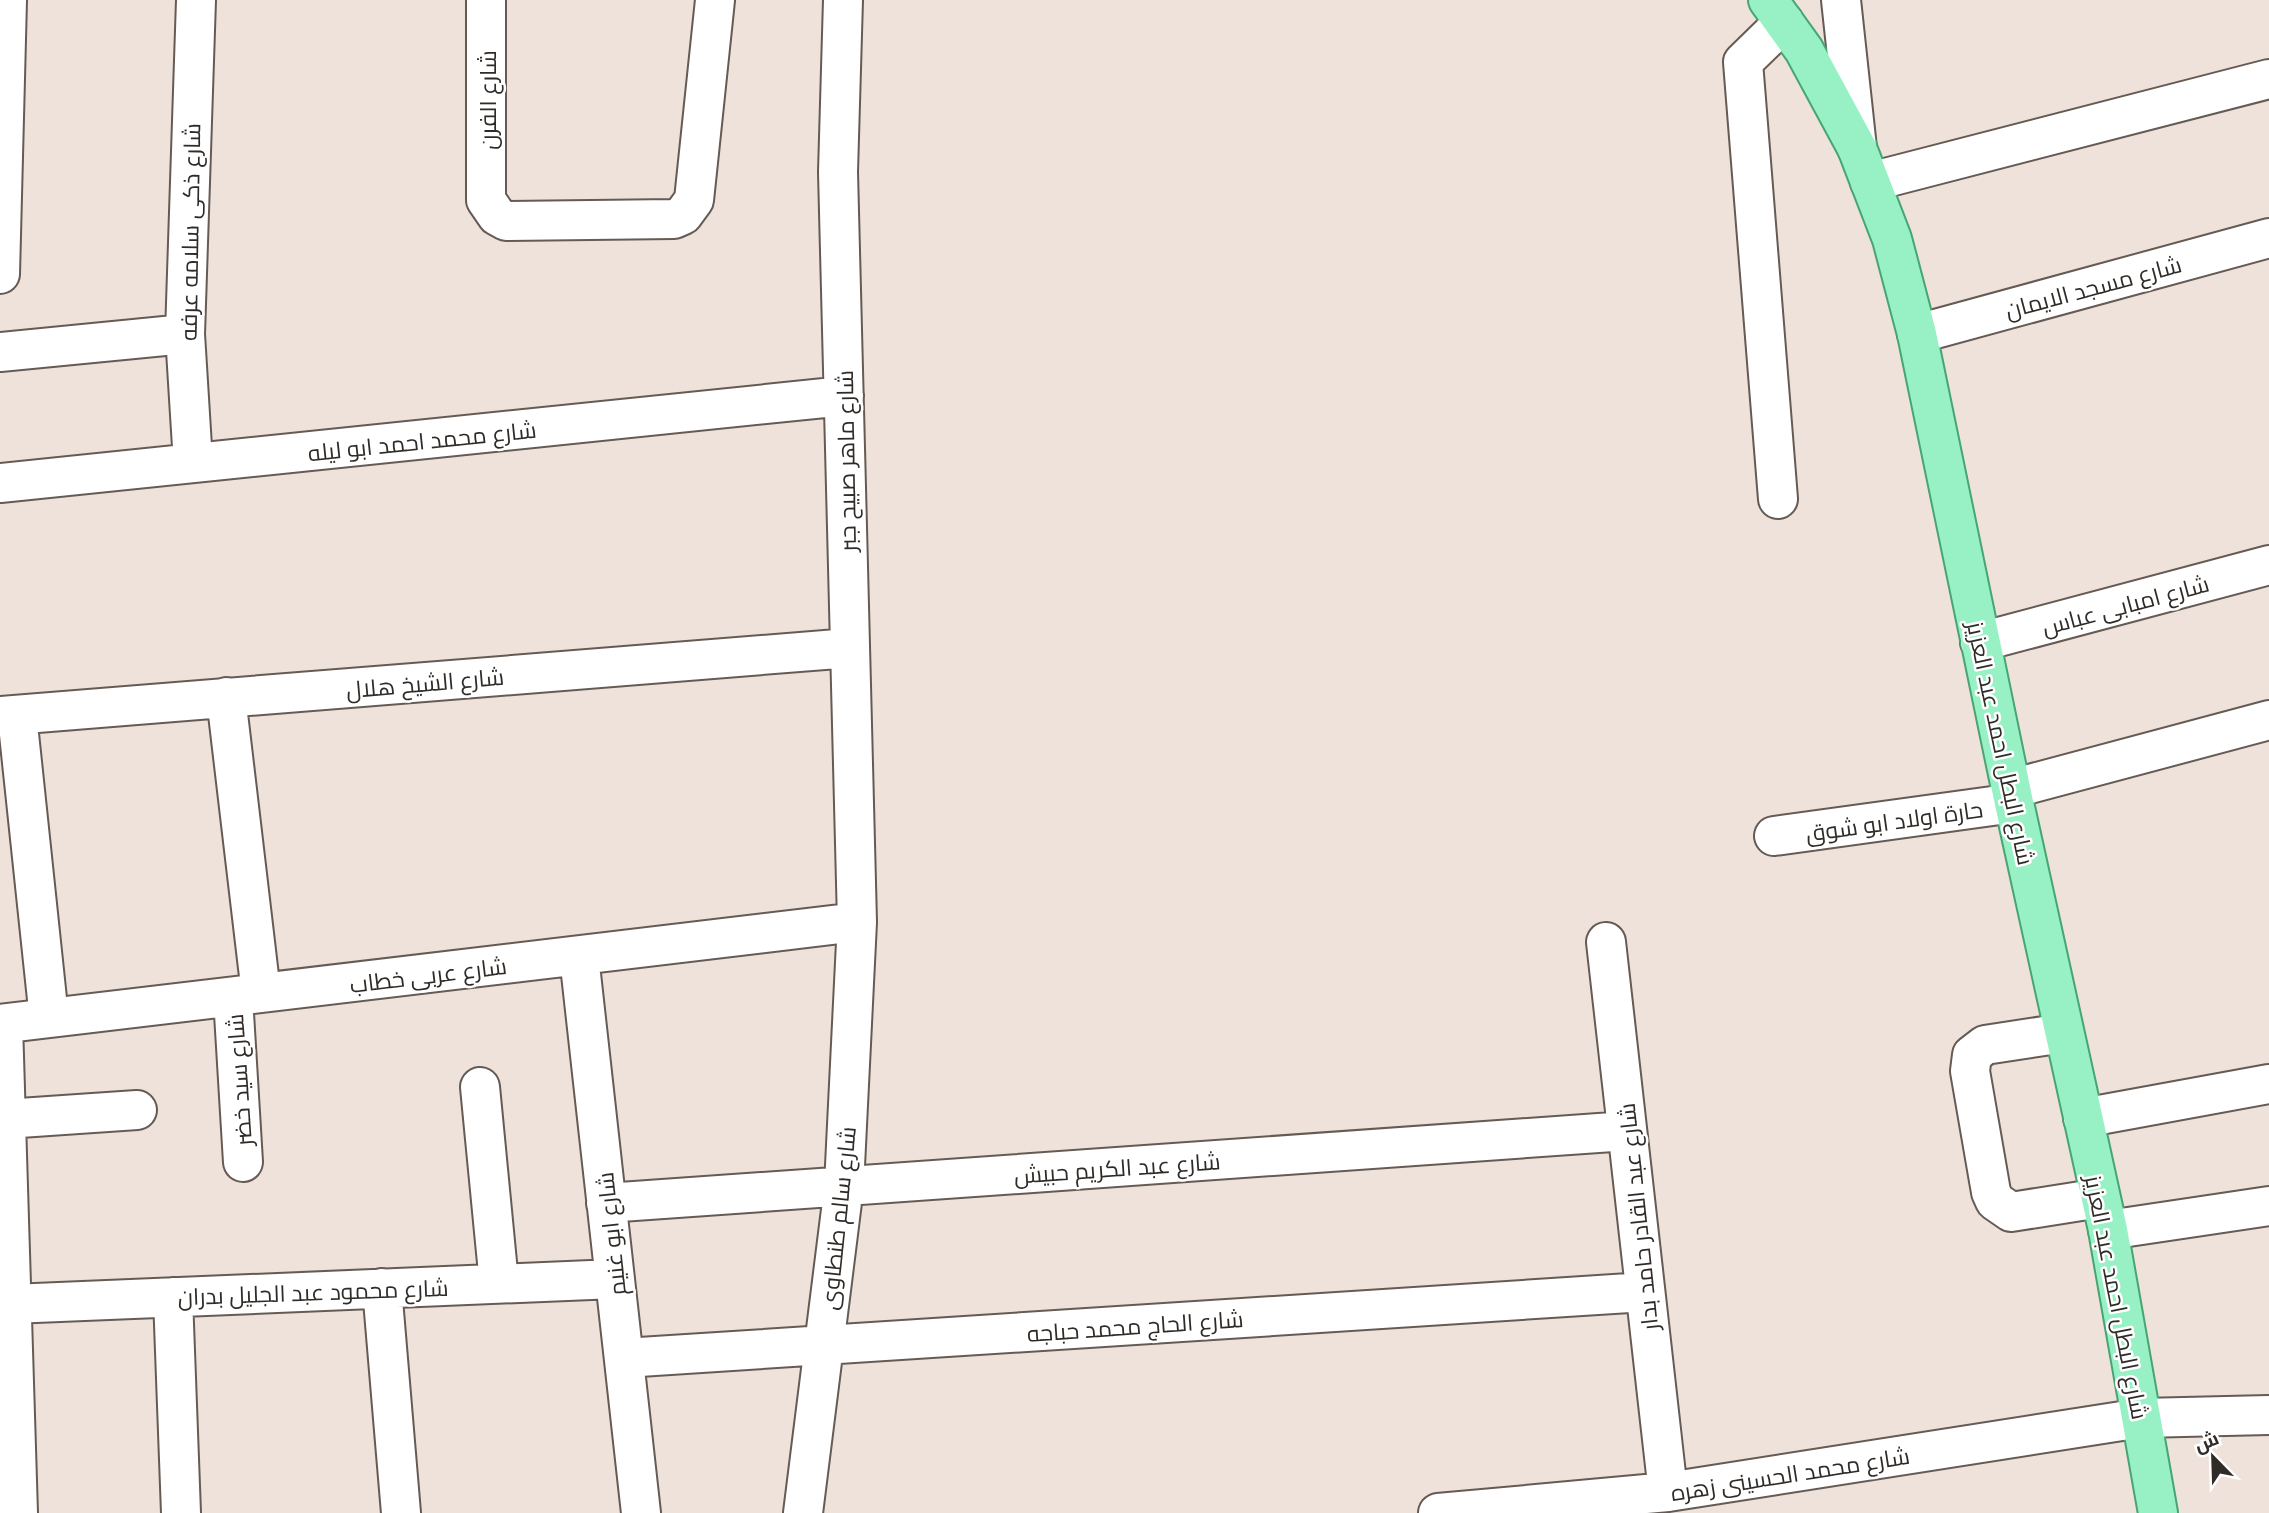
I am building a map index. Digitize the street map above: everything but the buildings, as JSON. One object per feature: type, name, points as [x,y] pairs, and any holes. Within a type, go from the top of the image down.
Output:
[{"type":"main road","name":"شارع البطل احمد عبد العزيز","points":[[1776,11],[1804,50],[1864,165],[1892,239],[1917,334],[2012,796],[2104,1214],[2158,1513]]},
{"type":"street","points":[[0,274],[2,74],[7,0]]},
{"type":"street","name":"شارع ذكى سلامه عرفه","points":[[192,463],[185,334],[195,0]]},
{"type":"street","name":"شارع الفرن","points":[[486,0],[486,200],[497,216],[506,221],[674,219],[683,215],[694,200],[715,0]]},
{"type":"street","name":"شارع ماهر صبيح جبر","points":[[844,0],[838,172],[857,922]]},
{"type":"street","points":[[1841,0],[1864,165],[2269,79]]},
{"type":"street","points":[[1776,11],[1743,62],[1778,499]]},
{"type":"street","name":"شارع مسجد الايمان","points":[[1917,334],[2269,238]]},
{"type":"street","points":[[0,352],[185,334]]},
{"type":"street","name":"شارع محمد احمد ابو ليله","points":[[0,483],[844,396]]},
{"type":"street","name":"شارع امبابى عباس","points":[[1980,642],[2269,565]]},
{"type":"street","name":"شارع الشيخ هلال","points":[[8,715],[850,648]]},
{"type":"street","name":"شارع سيد خضر","points":[[226,697],[247,995],[243,1162]]},
{"type":"street","points":[[8,715],[49,1018]]},
{"type":"street","name":"حارة اولاد ابو شوق","points":[[1774,836],[2012,796],[2269,720]]},
{"type":"street","name":"شارع عربى خطاب","points":[[1,1024],[857,922]]},
{"type":"street","name":"شارع سالم طنطاوى","points":[[803,1513],[844,1186],[857,922]]},
{"type":"street","name":"شارع عبد القادر حامد بدار","points":[[1606,942],[1668,1492]]},
{"type":"street","name":"شارع ابو غنيم","points":[[579,956],[641,1513]]},
{"type":"street","points":[[1,1024],[18,1513]]},
{"type":"street","points":[[2064,1032],[1985,1045],[1972,1055],[1970,1071],[1995,1201],[2011,1212],[2104,1214],[2269,1206]]},
{"type":"street","points":[[2083,1118],[2269,1084]]},
{"type":"street","points":[[480,1087],[499,1283]]},
{"type":"street","points":[[5,1119],[137,1110]]},
{"type":"street","name":"شارع عبد الكريم حبيش","points":[[606,1203],[1627,1130]]},
{"type":"street","name":"شارع محمود عبد الجليل بدران","points":[[11,1304],[615,1279]]},
{"type":"street","points":[[382,1288],[401,1513]]},
{"type":"street","name":"شارع الحاج محمد حباجه","points":[[624,1358],[1645,1293]]},
{"type":"street","points":[[173,1297],[181,1513]]},
{"type":"street","name":"شارع محمد الحسينى زهره","points":[[1438,1513],[1668,1492],[2141,1419],[2269,1415]]}]
